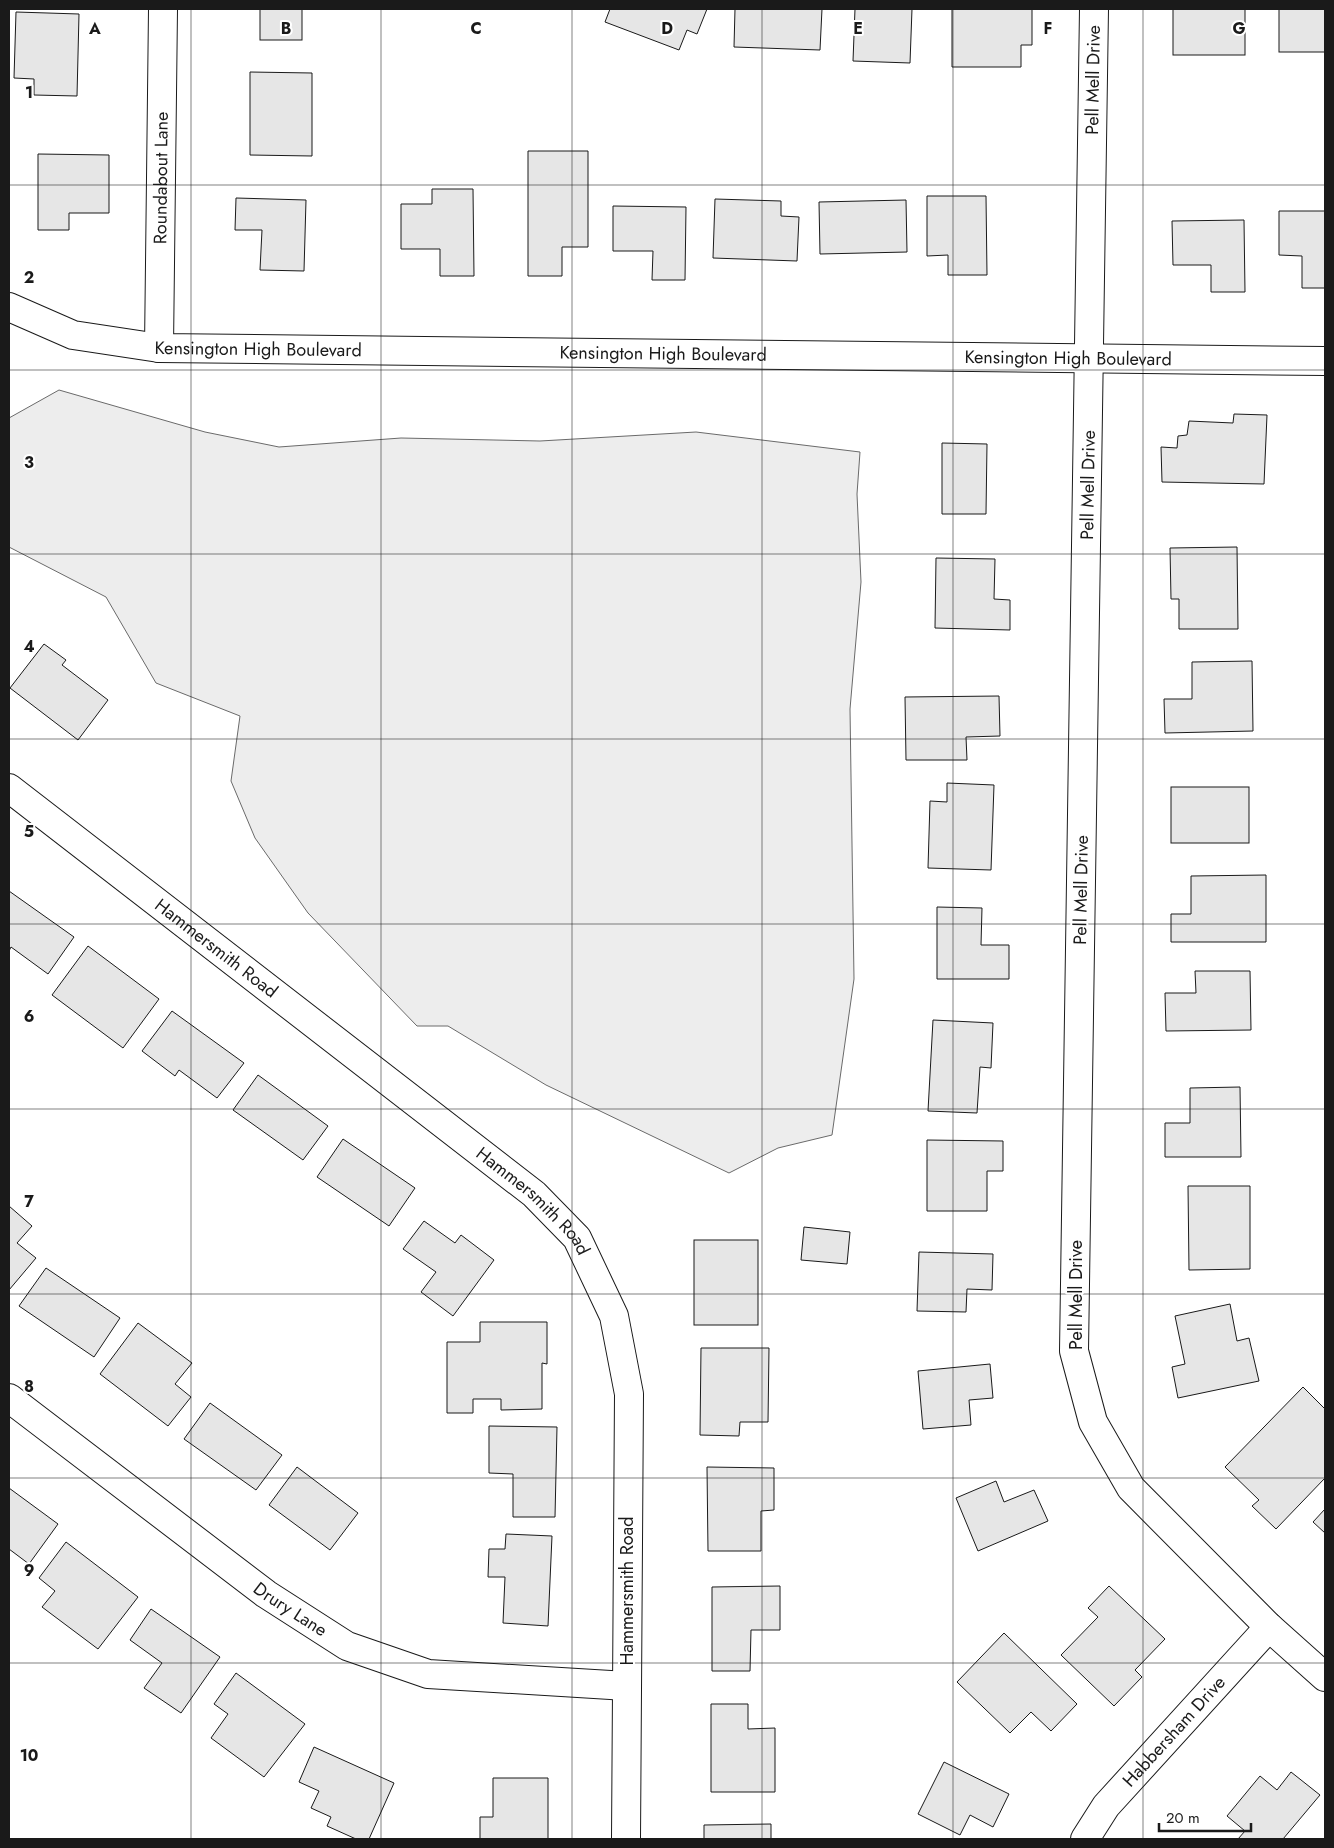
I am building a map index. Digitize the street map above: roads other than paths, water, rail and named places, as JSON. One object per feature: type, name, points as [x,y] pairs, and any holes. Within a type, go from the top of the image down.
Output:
[{"type":"street","name":"Roundabout Lane","points":[[158,348],[163,9]]},
{"type":"street","name":"Pell Mell Drive","points":[[1094,9],[1074,1351],[1093,1422],[1131,1488],[1269,1627],[1325,1678]]},
{"type":"street","name":"Kensington High Boulevard","points":[[9,307],[73,335],[158,348],[1325,361]]},
{"type":"street","name":"Hammersmith Road","points":[[9,788],[534,1194],[577,1238],[614,1316],[629,1394],[626,1839]]},
{"type":"street","name":"Drury Lane","points":[[9,1398],[266,1594],[347,1646],[428,1674],[627,1686]]},
{"type":"street","name":"Habbersham Drive","points":[[1085,1839],[1106,1806],[1269,1627]]}]
